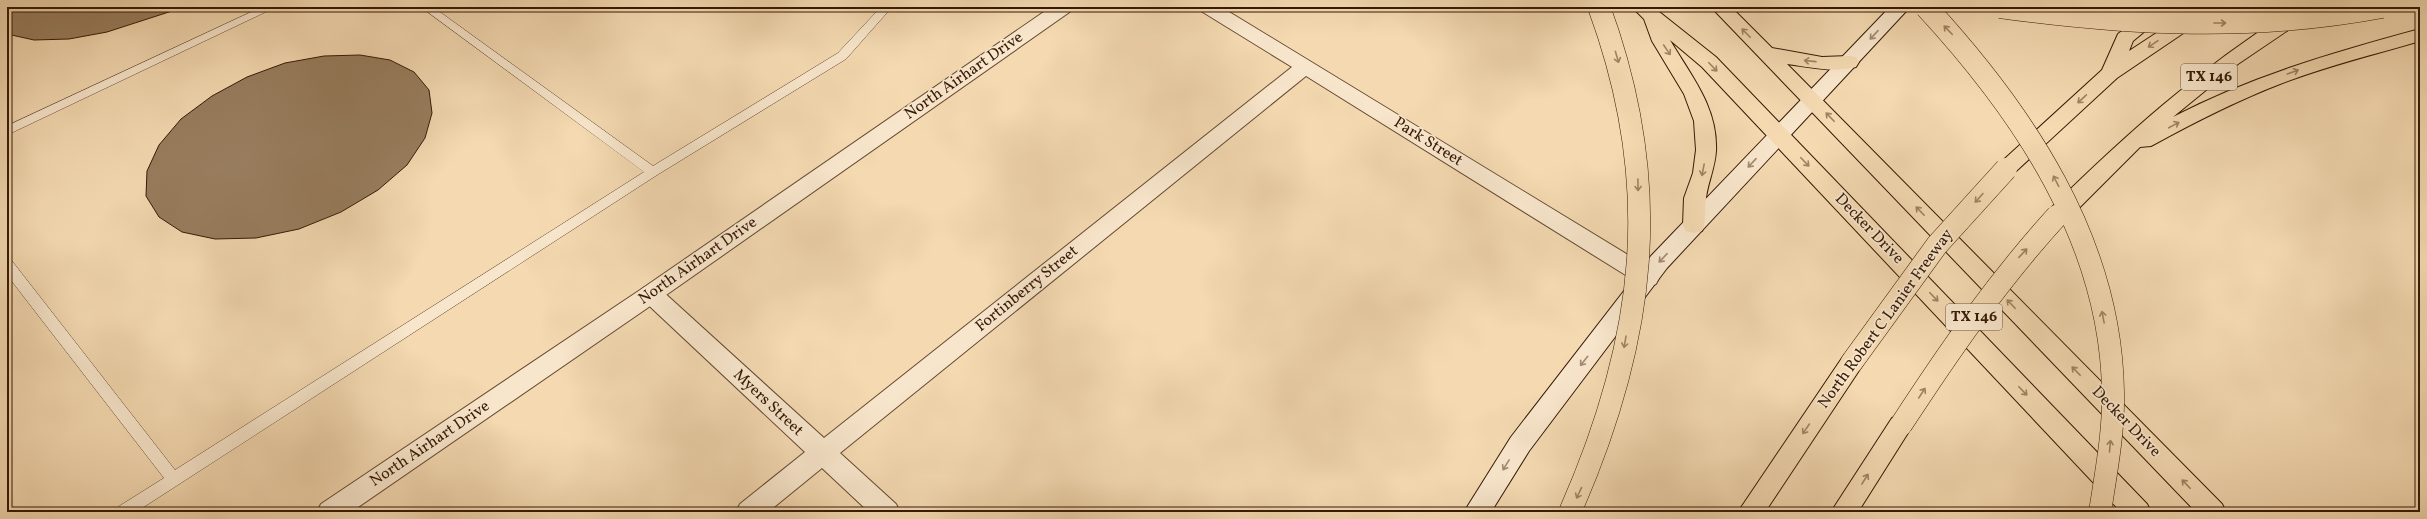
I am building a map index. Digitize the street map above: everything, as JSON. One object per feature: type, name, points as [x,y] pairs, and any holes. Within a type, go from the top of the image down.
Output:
[{"type":"main road","points":[[1570,512],[1589,472],[1607,417],[1624,349],[1636,285],[1638,169],[1631,116],[1612,40],[1599,7]]},
{"type":"main road","name":"Decker Drive","points":[[1720,7],[1813,100],[2213,512]]},
{"type":"main road","points":[[1926,7],[1985,71],[2009,102],[2041,152],[2061,192],[2089,262],[2099,297],[2112,375],[2112,421],[2100,512]]},
{"type":"main road","points":[[2000,7],[2079,17],[2178,23],[2222,23],[2324,16],[2382,7]]},
{"type":"main road","points":[[2110,73],[2125,38],[2165,7]]},
{"type":"main road","name":"North Robert C Lanier Freeway","points":[[1751,512],[1852,362],[1937,244],[2006,169],[2110,73],[2209,7]]},
{"type":"main road","name":"TX 146","points":[[1844,512],[1954,344],[2016,261],[2057,216],[2115,157],[2172,104],[2273,30],[2312,7]]},
{"type":"main road","points":[[1646,11],[1694,94],[1704,122],[1706,150],[1703,173],[1694,198],[1694,225]]},
{"type":"main road","name":"Decker Drive","points":[[1646,11],[1709,62],[2138,512]]},
{"type":"main road","points":[[2115,157],[2193,114],[2272,80],[2310,66],[2420,35]]},
{"type":"main road","points":[[1767,54],[1822,62],[1849,62]]},
{"type":"street","name":"North Airhart Drive","points":[[330,512],[651,294],[1064,7]]},
{"type":"street","name":"Park Street","points":[[1208,7],[1648,278]]},
{"type":"street","points":[[1477,512],[1520,444],[1648,278],[1694,225],[1778,134],[1813,100],[1901,7]]},
{"type":"street","name":"Fortinberry Street","points":[[749,512],[1306,67]]},
{"type":"street","name":"Myers Street","points":[[651,294],[887,512]]},
{"type":"lane","points":[[7,131],[271,7]]},
{"type":"lane","points":[[426,7],[653,172]]},
{"type":"lane","points":[[123,512],[653,172],[842,56],[887,7]]},
{"type":"lane","points":[[7,265],[174,480]]},
{"type":"building","points":[[7,7],[172,7],[172,11],[107,32],[69,39],[34,40],[7,34]]},
{"type":"building","points":[[360,55],[390,60],[414,72],[429,90],[432,113],[425,138],[407,165],[378,190],[341,212],[299,229],[256,238],[215,239],[182,232],[159,217],[146,196],[147,171],[159,145],[181,119],[212,96],[247,77],[285,63],[324,56]]}]
